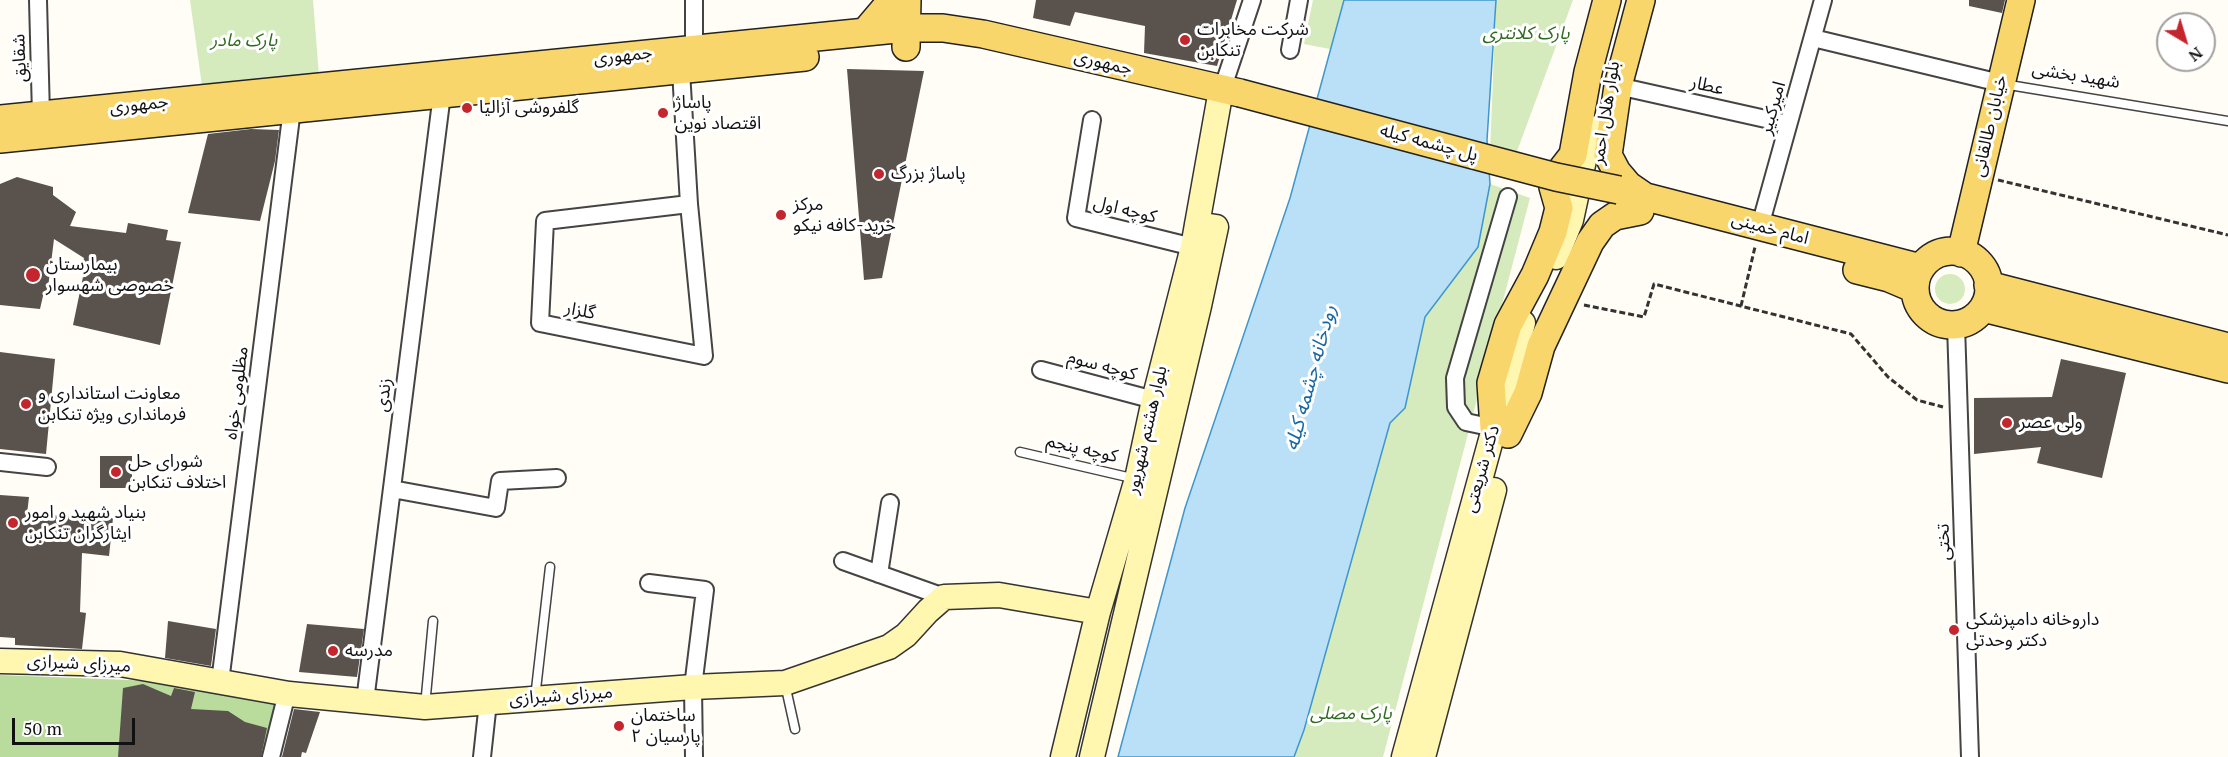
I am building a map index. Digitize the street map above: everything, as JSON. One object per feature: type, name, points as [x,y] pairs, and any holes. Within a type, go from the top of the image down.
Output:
[{"type":"main road","points":[[865,32],[887,6],[888,0]]},
{"type":"main road","points":[[906,38],[908,0]]},
{"type":"main road","points":[[1501,431],[1528,393],[1541,346],[1590,242],[1602,225],[1615,216],[1573,154],[1588,72],[1607,0]]},
{"type":"main road","points":[[1501,431],[1491,383],[1508,325],[1535,275],[1553,232],[1559,208],[1628,185],[1617,172],[1608,155],[1618,86],[1641,0]]},
{"type":"main road","name":"خیابان طالقانی","points":[[1961,253],[2021,0]]},
{"type":"main road","name":"جمهوری","points":[[0,119],[687,60],[906,38],[944,28],[983,34],[1229,97]]},
{"type":"main road","name":"جمهوری","points":[[0,139],[442,94],[687,60],[865,32],[906,38]]},
{"type":"main road","name":"پل چشمه کیله","points":[[1229,97],[1600,193]]},
{"type":"main road","name":"امام خمینی","points":[[1600,193],[1918,279]]},
{"type":"main road","points":[[1961,253],[1971,257],[1986,274],[1986,297],[1974,317],[1956,325],[1940,324],[1922,310],[1917,301],[1918,279],[1929,260],[1938,254],[1961,253]]},
{"type":"main road","points":[[1986,297],[2228,347]]},
{"type":"main road","points":[[1986,297],[2228,369]]},
{"type":"street","name":"شقایق","points":[[38,0],[41,115]]},
{"type":"street","name":"گلزار","points":[[689,204],[545,221],[540,323],[704,356],[689,204],[687,60],[694,0]]},
{"type":"street","points":[[1229,97],[1252,0]]},
{"type":"street","points":[[1290,50],[1299,0]]},
{"type":"street","name":"بلوار هلال احمر","points":[[1600,193],[1598,87],[1618,0]]},
{"type":"street","name":"بلوار هلال احمر","points":[[1600,193],[1606,88],[1630,0]]},
{"type":"street","name":"امیرکبیر","points":[[1758,234],[1822,0]]},
{"type":"street","name":"شهید بخشی","points":[[1813,38],[2000,83]]},
{"type":"street","name":"عطار","points":[[1618,86],[1788,124]]},
{"type":"street","name":"زندی","points":[[365,701],[442,94]]},
{"type":"street","name":"بلوار هشتم شهریور","points":[[1063,757],[1098,612],[1137,479],[1154,400],[1202,233],[1229,97]]},
{"type":"street","name":"مظلومی خواه","points":[[220,682],[292,109]]},
{"type":"street","name":"کوچه اول","points":[[1092,120],[1076,218],[1202,233]]},
{"type":"street","name":"دکتر شریعتی","points":[[1404,757],[1445,638],[1517,378],[1533,333],[1581,227],[1600,193]]},
{"type":"street","points":[[1501,431],[1466,422],[1456,406],[1455,378],[1508,197]]},
{"type":"street","name":"بلوار هشتم شهریور","points":[[1092,757],[1196,318],[1202,233]]},
{"type":"street","name":"تختی","points":[[1956,325],[1970,757]]},
{"type":"street","name":"کوچه سوم","points":[[1041,370],[1154,400]]},
{"type":"street","points":[[0,462],[47,467]]},
{"type":"street","points":[[392,489],[496,508],[500,481],[557,478]]},
{"type":"street","points":[[879,574],[890,503]]},
{"type":"street","points":[[843,561],[944,597],[999,595],[1098,612]]},
{"type":"street","points":[[649,583],[705,590],[693,687],[694,757]]},
{"type":"street","name":"میرزای شیرازی","points":[[0,661],[120,664],[289,694],[425,706],[693,687],[785,683],[889,647],[906,635],[944,597]]},
{"type":"street","name":"دکتر شریعتی","points":[[1423,757],[1445,638]]},
{"type":"street","points":[[271,757],[285,701],[289,694]]},
{"type":"street","points":[[482,757],[488,702]]},
{"type":"lane","name":"شهید بخشی","points":[[2000,83],[2228,121]]},
{"type":"lane","name":"کوچه پنجم","points":[[1020,452],[1137,479]]},
{"type":"lane","points":[[535,698],[550,567]]},
{"type":"lane","points":[[425,706],[433,621]]},
{"type":"lane","points":[[785,683],[795,729]]},
{"type":"path","points":[[1979,175],[2228,235]]},
{"type":"path","points":[[1741,306],[1758,234]]},
{"type":"path","points":[[1563,301],[1644,317],[1654,284],[1851,334],[1888,377],[1917,400],[1959,412]]},
{"type":"green space","name":"پارک مادر","points":[[190,0],[313,0],[319,76],[202,86]]},
{"type":"green space","points":[[1313,0],[1344,0],[1330,49],[1304,44]]},
{"type":"green space","name":"پارک کلانتری","points":[[1496,0],[1573,0],[1516,154],[1490,153]]},
{"type":"green space","name":"پارک مصلی","points":[[1490,184],[1530,198],[1383,757],[1294,757],[1304,730],[1390,423],[1405,407],[1425,317],[1478,247]]},
{"type":"green space","points":[[1950,274],[1956,275],[1964,283],[1964,295],[1956,303],[1950,304],[1944,303],[1936,295],[1935,289],[1936,283],[1944,275]]},
{"type":"green space","points":[[0,675],[154,681],[285,701],[271,757],[0,757]]},
{"type":"water","name":"رودخانه چشمه کیله","points":[[1344,0],[1496,0],[1487,140],[1490,184],[1478,247],[1425,317],[1405,408],[1390,423],[1304,730],[1294,757],[1118,757],[1185,508],[1290,198]]},
{"type":"building","name":"شرکت مخابرات تنکابن","points":[[1036,0],[1237,0],[1217,66],[1144,53],[1145,26],[1075,12],[1070,26],[1033,18]]},
{"type":"building","points":[[1969,0],[2005,0],[2002,13],[1969,6]]},
{"type":"building","name":"پاساژ بزرگ","points":[[847,69],[924,71],[882,278],[864,280]]},
{"type":"building","points":[[251,129],[279,130],[275,161],[260,221],[188,213],[208,134]]},
{"type":"building","points":[[17,177],[53,187],[53,195],[76,212],[70,226],[126,233],[128,223],[168,230],[166,240],[181,242],[160,345],[73,325],[84,272],[81,272],[84,258],[54,239],[47,296],[43,296],[40,309],[0,305],[0,184]]},
{"type":"building","name":"معاونت استانداری و فرمانداری ویژه تنکابن","points":[[0,352],[55,359],[46,454],[0,449]]},
{"type":"building","points":[[2061,359],[2126,373],[2102,478],[2037,463],[2041,447],[1974,454],[1974,398],[2052,397]]},
{"type":"building","name":"شورای حل اختلاف تنکابن","points":[[100,456],[132,456],[132,488],[100,488]]},
{"type":"building","points":[[0,495],[29,497],[27,514],[113,518],[109,556],[82,553],[80,612],[86,613],[82,649],[15,645],[15,638],[0,637]]},
{"type":"building","points":[[168,621],[216,629],[211,666],[165,658]]},
{"type":"building","name":"مدرسه","points":[[307,624],[364,629],[357,677],[299,672]]},
{"type":"building","points":[[143,684],[171,696],[174,688],[195,692],[191,709],[228,711],[245,722],[267,728],[261,757],[118,757],[123,688]]},
{"type":"building","points":[[294,709],[320,712],[306,753],[302,752],[301,757],[282,757]]},
{"type":"place","name":"شرکت مخابرات تنکابن","points":[[1185,40]]},
{"type":"place","name":"گلفروشی آزالیا","points":[[467,108]]},
{"type":"place","name":"پاساژ اقتصاد نوین","points":[[663,113]]},
{"type":"place","name":"پاساژ بزرگ","points":[[879,174]]},
{"type":"place","name":"مرکز خرید-کافه نیکو","points":[[781,215]]},
{"type":"place","name":"بیمارستان خصوصی شهسوار","points":[[33,275]]},
{"type":"place","name":"معاونت استانداری و فرمانداری ویژه تنکابن","points":[[26,404]]},
{"type":"place","name":"ولی عصر","points":[[2007,423]]},
{"type":"place","name":"شورای حل اختلاف تنکابن","points":[[116,472]]},
{"type":"place","name":"بنیاد شهید و امور ایثارگران تنکابن","points":[[13,523]]},
{"type":"place","name":"داروخانه دامپزشکی دکتر وحدتی","points":[[1954,630]]},
{"type":"place","name":"مدرسه","points":[[333,651]]},
{"type":"place","name":"ساختمان پارسیان ۲","points":[[619,726]]}]
